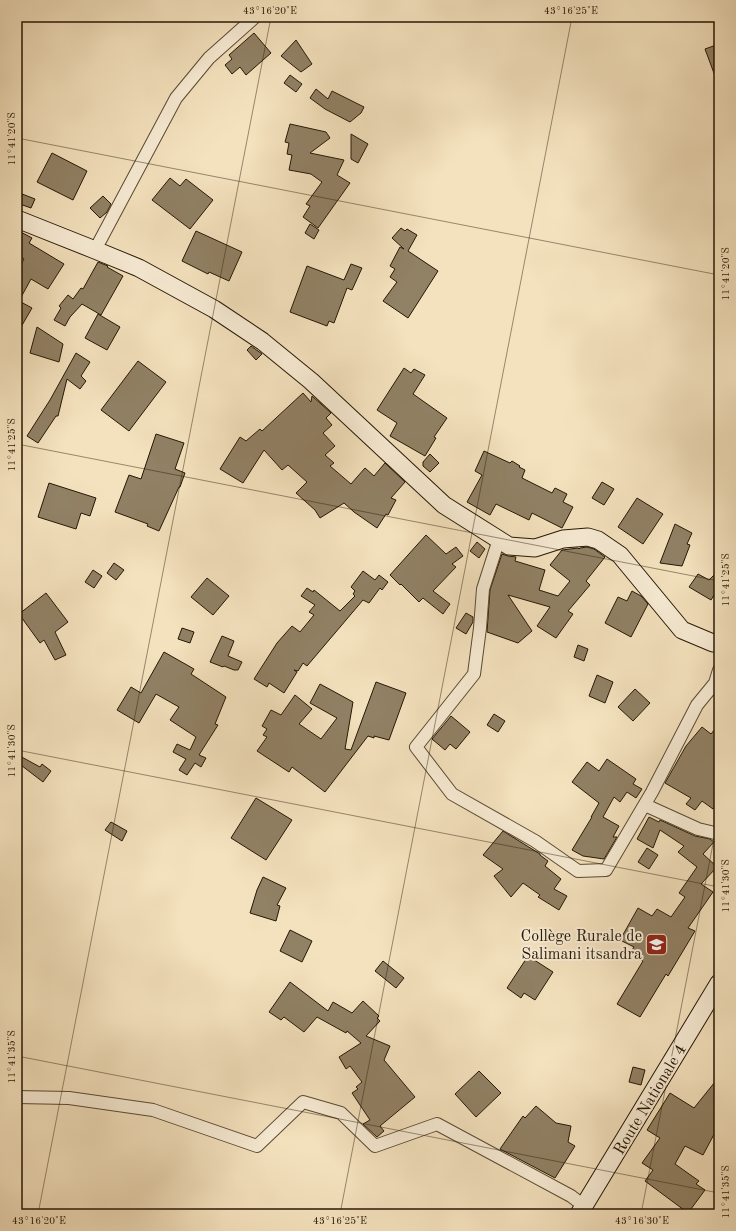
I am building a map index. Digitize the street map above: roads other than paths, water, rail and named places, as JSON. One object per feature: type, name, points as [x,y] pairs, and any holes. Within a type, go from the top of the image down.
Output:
[{"type":"main road","points":[[17,219],[139,268],[205,303],[262,341],[311,381],[444,505],[509,546],[535,548],[563,539],[588,537],[598,540],[620,555],[682,630],[719,644]]},
{"type":"main road","name":"Route Nationale 4","points":[[582,1210],[719,983]]},
{"type":"street","points":[[95,250],[176,98],[210,58],[256,17]]},
{"type":"street","points":[[499,540],[483,589],[474,674],[416,747],[452,794],[535,841],[578,872],[606,870],[645,805],[697,705],[715,683],[719,670]]},
{"type":"street","points":[[645,805],[698,829],[719,834]]},
{"type":"street","points":[[17,1097],[69,1098],[153,1110],[257,1146],[303,1102],[341,1113],[375,1146],[437,1124],[571,1196],[582,1210]]},
{"type":"place","name":"Collège Rurale de Salimani itsandra","points":[[657,944]]}]
